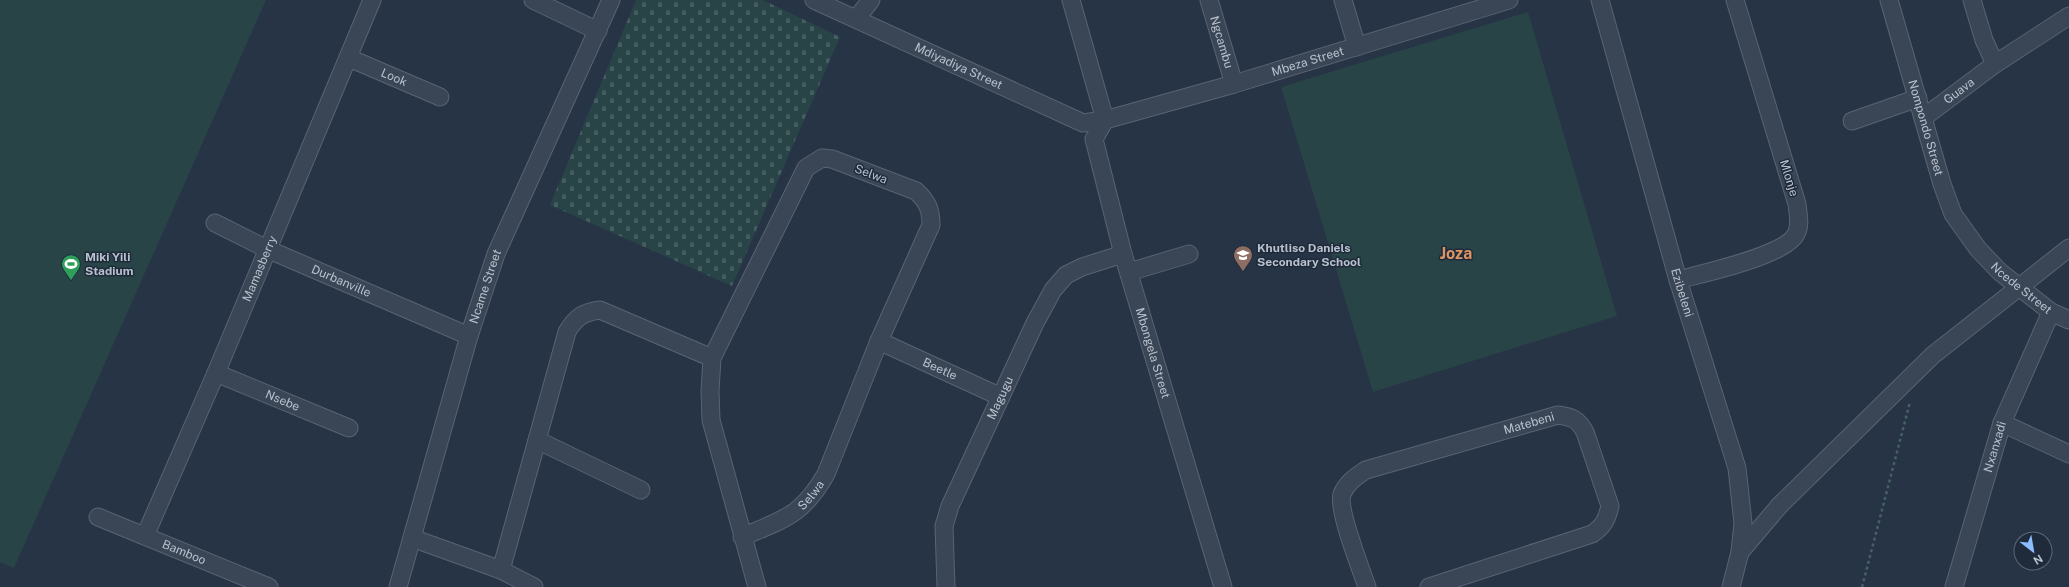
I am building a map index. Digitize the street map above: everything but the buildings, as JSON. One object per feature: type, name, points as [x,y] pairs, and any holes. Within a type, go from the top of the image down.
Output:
[{"type":"street","name":"Mamasberry","points":[[145,536],[216,373],[372,0]]},
{"type":"street","points":[[532,0],[598,31]]},
{"type":"street","name":"Ncame Street","points":[[398,587],[469,336],[496,254],[611,0]]},
{"type":"street","name":"Mdiyadiya Street","points":[[814,0],[1083,123],[1105,120]]},
{"type":"street","points":[[856,19],[871,0]]},
{"type":"street","points":[[1071,0],[1105,120]]},
{"type":"street","name":"Ngcambu","points":[[1209,0],[1234,84]]},
{"type":"street","points":[[1343,0],[1357,47]]},
{"type":"street","name":"Mbeza Street","points":[[1105,120],[1234,84],[1357,47],[1472,6],[1509,0]]},
{"type":"street","name":"Ezibeleni","points":[[1600,0],[1678,280],[1737,468],[1743,523],[1740,552],[1731,587]]},
{"type":"street","name":"Mlonje","points":[[1678,280],[1769,254],[1787,245],[1796,234],[1799,221],[1797,204],[1735,0]]},
{"type":"street","name":"Nompondo Street","points":[[1890,0],[1942,184],[1953,214],[1978,249]]},
{"type":"street","points":[[1972,0],[1984,40],[1996,64]]},
{"type":"street","name":"Guava","points":[[1923,118],[1996,64],[2069,16]]},
{"type":"street","name":"Look","points":[[349,58],[440,98]]},
{"type":"street","points":[[1852,121],[1918,98]]},
{"type":"street","name":"Mbongela Street","points":[[1105,120],[1094,139],[1129,272],[1222,587]]},
{"type":"street","name":"Selwa","points":[[742,537],[788,517],[806,504],[815,494],[826,474],[878,341],[931,225],[931,211],[925,199],[916,191],[832,160],[822,158],[806,168],[797,182],[712,358],[710,391],[712,420],[742,537],[757,587]]},
{"type":"street","name":"Durbanville","points":[[215,223],[267,249],[469,336]]},
{"type":"street","points":[[1740,552],[1780,505],[1933,355],[2017,287],[2069,248]]},
{"type":"street","name":"Ncede Street","points":[[1978,249],[2017,287],[2051,312],[2069,320]]},
{"type":"street","name":"Magugu","points":[[946,587],[943,546],[944,526],[948,512],[1035,323],[1053,290],[1066,275],[1082,267],[1124,254]]},
{"type":"street","points":[[1129,272],[1189,254]]},
{"type":"street","points":[[501,570],[567,332],[574,321],[581,315],[600,310],[712,358]]},
{"type":"street","name":"Nxanxadi","points":[[1954,587],[2002,423],[2051,312]]},
{"type":"street","name":"Beetle","points":[[878,341],[1001,398]]},
{"type":"street","name":"Nsebe","points":[[216,373],[349,428]]},
{"type":"street","name":"Matebeni","points":[[1367,587],[1342,510],[1342,494],[1351,480],[1366,470],[1558,414],[1571,416],[1579,421],[1585,432],[1610,506],[1608,518],[1602,527],[1592,534],[1429,587]]},
{"type":"street","points":[[2002,423],[2069,454]]},
{"type":"street","points":[[537,440],[642,490]]},
{"type":"street","name":"Bamboo","points":[[98,517],[269,587]]},
{"type":"street","points":[[412,538],[501,570],[534,587]]},
{"type":"path","points":[[1862,587],[1912,394]]},
{"type":"green space","name":"Miki Yili Stadium","points":[[0,0],[266,0],[14,568],[0,562]]},
{"type":"green space","points":[[636,0],[763,0],[840,37],[732,286],[550,205]]},
{"type":"green space","points":[[1528,12],[1617,316],[1373,392],[1281,87]]},
{"type":"place","name":"Khutliso Daniels Secondary School","points":[[1243,272]]},
{"type":"place","name":"Miki Yili Stadium","points":[[71,281]]},
{"type":"district","name":"Joza","points":[[1456,253]]}]
